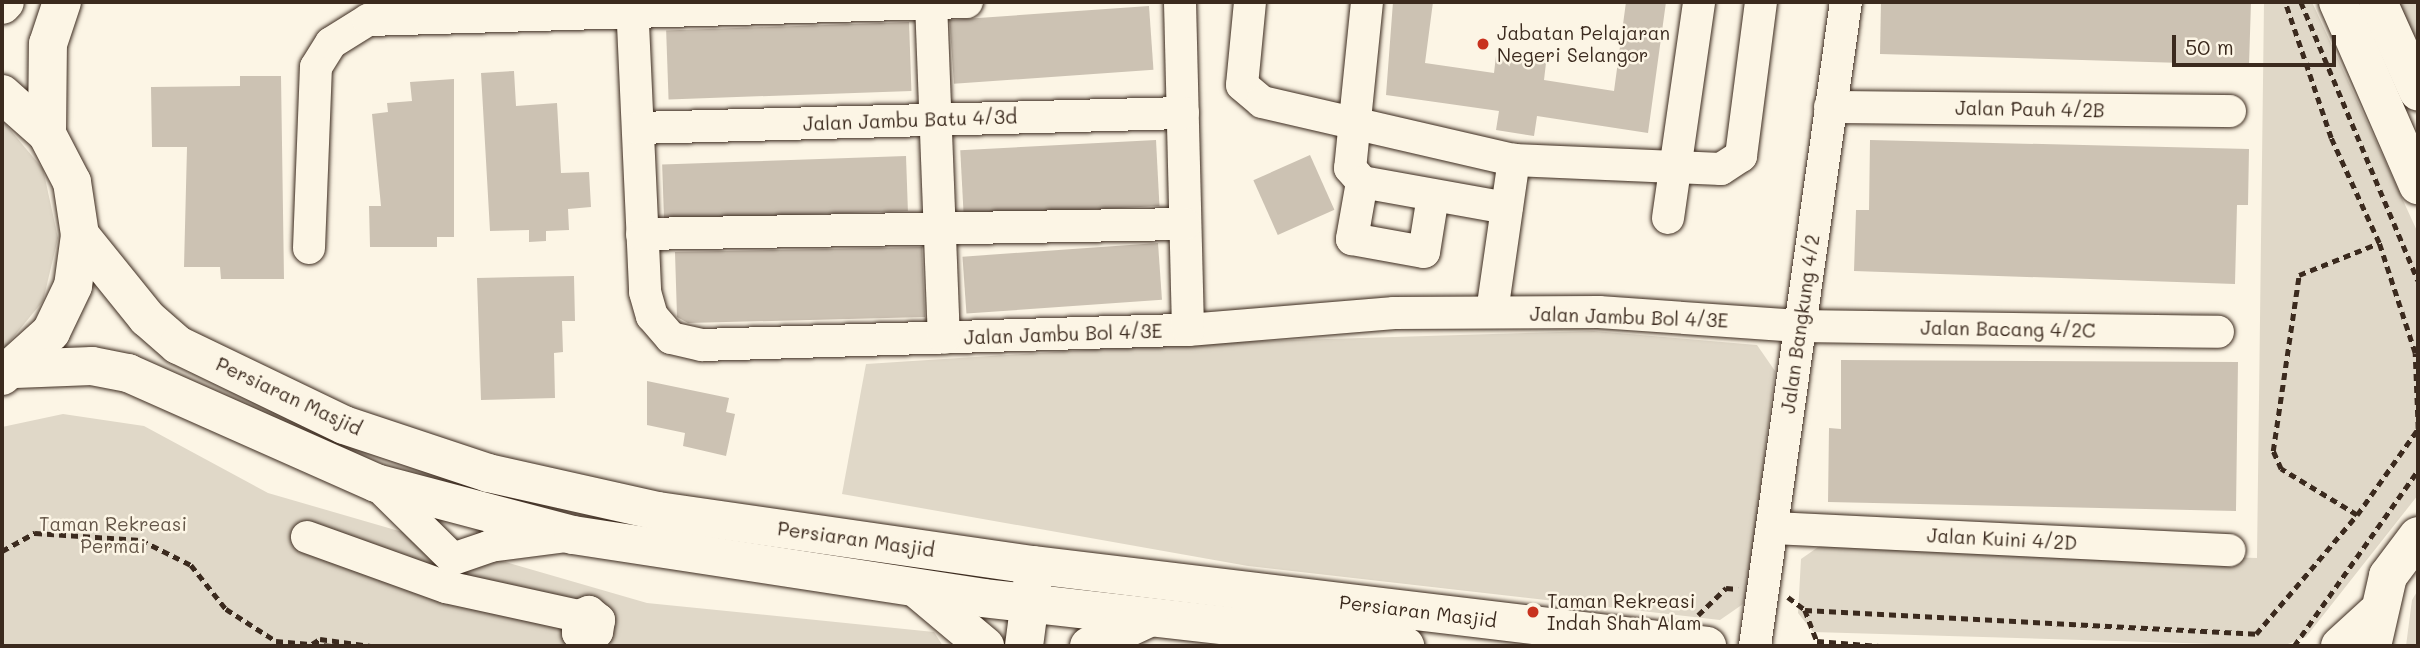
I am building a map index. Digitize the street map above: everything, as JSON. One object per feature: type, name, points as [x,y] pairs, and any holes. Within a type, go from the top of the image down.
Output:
[{"type":"main road","points":[[47,134],[48,44],[62,2]]},
{"type":"main road","points":[[2338,2],[2418,185]]},
{"type":"main road","points":[[2378,2],[2418,91]]},
{"type":"main road","points":[[2,94],[47,134],[72,182],[80,235],[73,286],[51,332],[9,372]]},
{"type":"main road","name":"Persiaran Masjid","points":[[80,235],[139,310],[178,345],[344,425],[488,473],[659,511],[1047,567],[1698,634]]},
{"type":"main road","name":"Persiaran Masjid","points":[[9,372],[92,366],[128,373],[376,483],[573,535],[1042,606],[1405,646]]},
{"type":"main road","points":[[2340,646],[2374,630],[2388,576],[2418,536]]},
{"type":"main road","points":[[1024,646],[1042,606],[1047,567]]},
{"type":"main road","points":[[913,586],[985,646]]},
{"type":"main road","points":[[1042,606],[1049,646]]},
{"type":"main road","points":[[1089,646],[1149,618]]},
{"type":"street","points":[[931,2],[944,338]]},
{"type":"street","points":[[309,248],[316,67],[331,43],[368,20],[632,8],[967,2]]},
{"type":"street","points":[[1180,2],[1188,330]]},
{"type":"street","points":[[1250,2],[1242,85],[1262,102],[1514,160],[1721,169],[1741,156],[1761,2]]},
{"type":"street","points":[[1367,2],[1351,122],[1350,168],[1362,182],[1507,208]]},
{"type":"street","points":[[1668,218],[1699,2]]},
{"type":"street","name":"Jalan Bangkung 4/2","points":[[1755,646],[1774,528],[1799,326],[1846,2]]},
{"type":"street","name":"Jalan Jambu Bol 4/3E","points":[[632,8],[645,292],[652,316],[671,338],[702,345],[1188,330],[1394,313],[1599,312],[1799,326]]},
{"type":"street","name":"Jalan Pauh 4/2B","points":[[1830,107],[2230,111]]},
{"type":"street","name":"Jalan Jambu Batu 4/3d","points":[[638,128],[1183,113]]},
{"type":"street","points":[[1492,312],[1514,160]]},
{"type":"street","points":[[1362,182],[1352,239],[1424,252],[1433,195]]},
{"type":"street","points":[[642,234],[940,232],[1185,224]]},
{"type":"street","name":"Jalan Bacang 4/2C","points":[[1799,326],[2218,332]]},
{"type":"street","points":[[376,483],[449,573]]},
{"type":"street","name":"Jalan Kuini 4/2D","points":[[1774,528],[2229,550]]},
{"type":"street","points":[[449,573],[490,546],[573,535]]},
{"type":"street","points":[[307,537],[449,573],[578,617]]},
{"type":"path","points":[[1804,610],[2256,634],[2357,516],[2418,429],[2415,353],[2379,243],[2331,138],[2284,2]]},
{"type":"path","points":[[2301,2],[2418,280]]},
{"type":"path","points":[[2357,516],[2281,469],[2273,451],[2299,275],[2379,243]]},
{"type":"path","points":[[2294,646],[2418,470]]},
{"type":"path","points":[[2,551],[35,533],[141,540],[191,565],[226,609],[276,641],[332,646]]},
{"type":"path","points":[[1698,634],[1726,588],[1786,596],[1804,610],[1816,641],[1879,646]]},
{"type":"path","points":[[311,644],[320,639],[371,646]]},
{"type":"green space","points":[[2264,2],[2312,2],[2418,233],[2418,495],[2306,637],[2283,646],[1813,632],[1798,613],[1801,559],[1824,543],[2257,558]]},
{"type":"green space","points":[[2397,2],[2418,2],[2418,53]]},
{"type":"green space","points":[[2,120],[43,169],[58,238],[43,301],[2,351]]},
{"type":"green space","points":[[1594,331],[1757,345],[1775,371],[1746,602],[1720,620],[1248,566],[842,494],[866,364],[1195,343]]},
{"type":"green space","name":"Taman Rekreasi Permai","points":[[63,414],[144,426],[268,493],[647,603],[934,632],[943,646],[2,646],[2,427]]},
{"type":"green space","points":[[2418,590],[2418,646],[2406,646],[2412,600]]},
{"type":"building","points":[[1393,2],[1433,2],[1425,63],[1494,73],[1496,56],[1546,63],[1544,80],[1614,91],[1626,2],[1666,2],[1648,133],[1537,116],[1534,136],[1496,130],[1499,111],[1386,95]]},
{"type":"building","points":[[1881,2],[2251,2],[2249,65],[1880,54]]},
{"type":"building","points":[[1149,6],[1153,70],[954,84],[949,20]]},
{"type":"building","points":[[909,22],[911,91],[669,99],[666,30]]},
{"type":"building","points":[[514,71],[516,106],[557,103],[561,173],[589,172],[591,207],[568,209],[569,230],[546,231],[546,241],[529,242],[529,230],[490,231],[481,73]]},
{"type":"building","points":[[240,76],[281,76],[284,279],[221,279],[220,267],[184,267],[187,147],[152,147],[151,87],[240,86]]},
{"type":"building","points":[[454,79],[454,237],[437,237],[437,247],[370,247],[369,206],[381,206],[372,114],[388,112],[387,103],[412,101],[410,82]]},
{"type":"building","points":[[1156,140],[1159,206],[964,216],[960,150]]},
{"type":"building","points":[[1870,140],[2249,149],[2248,205],[2237,205],[2235,284],[1854,271],[1856,210],[1869,210]]},
{"type":"building","points":[[1310,155],[1334,210],[1278,235],[1253,180]]},
{"type":"building","points":[[906,156],[908,211],[664,219],[662,165]]},
{"type":"building","points":[[1158,243],[1162,300],[966,314],[962,257]]},
{"type":"building","points":[[922,247],[925,317],[688,323],[677,317],[675,252]]},
{"type":"building","points":[[574,276],[575,321],[562,321],[563,352],[554,353],[555,398],[481,400],[477,278]]},
{"type":"building","points":[[1841,360],[2238,362],[2236,511],[1828,502],[1829,428],[1841,429]]},
{"type":"building","points":[[647,381],[729,398],[726,412],[735,414],[726,456],[683,446],[685,433],[647,425]]},
{"type":"place","name":"Jabatan Pelajaran Negeri Selangor","points":[[1483,44]]},
{"type":"place","name":"Taman Rekreasi Indah Shah Alam","points":[[1533,612]]}]
